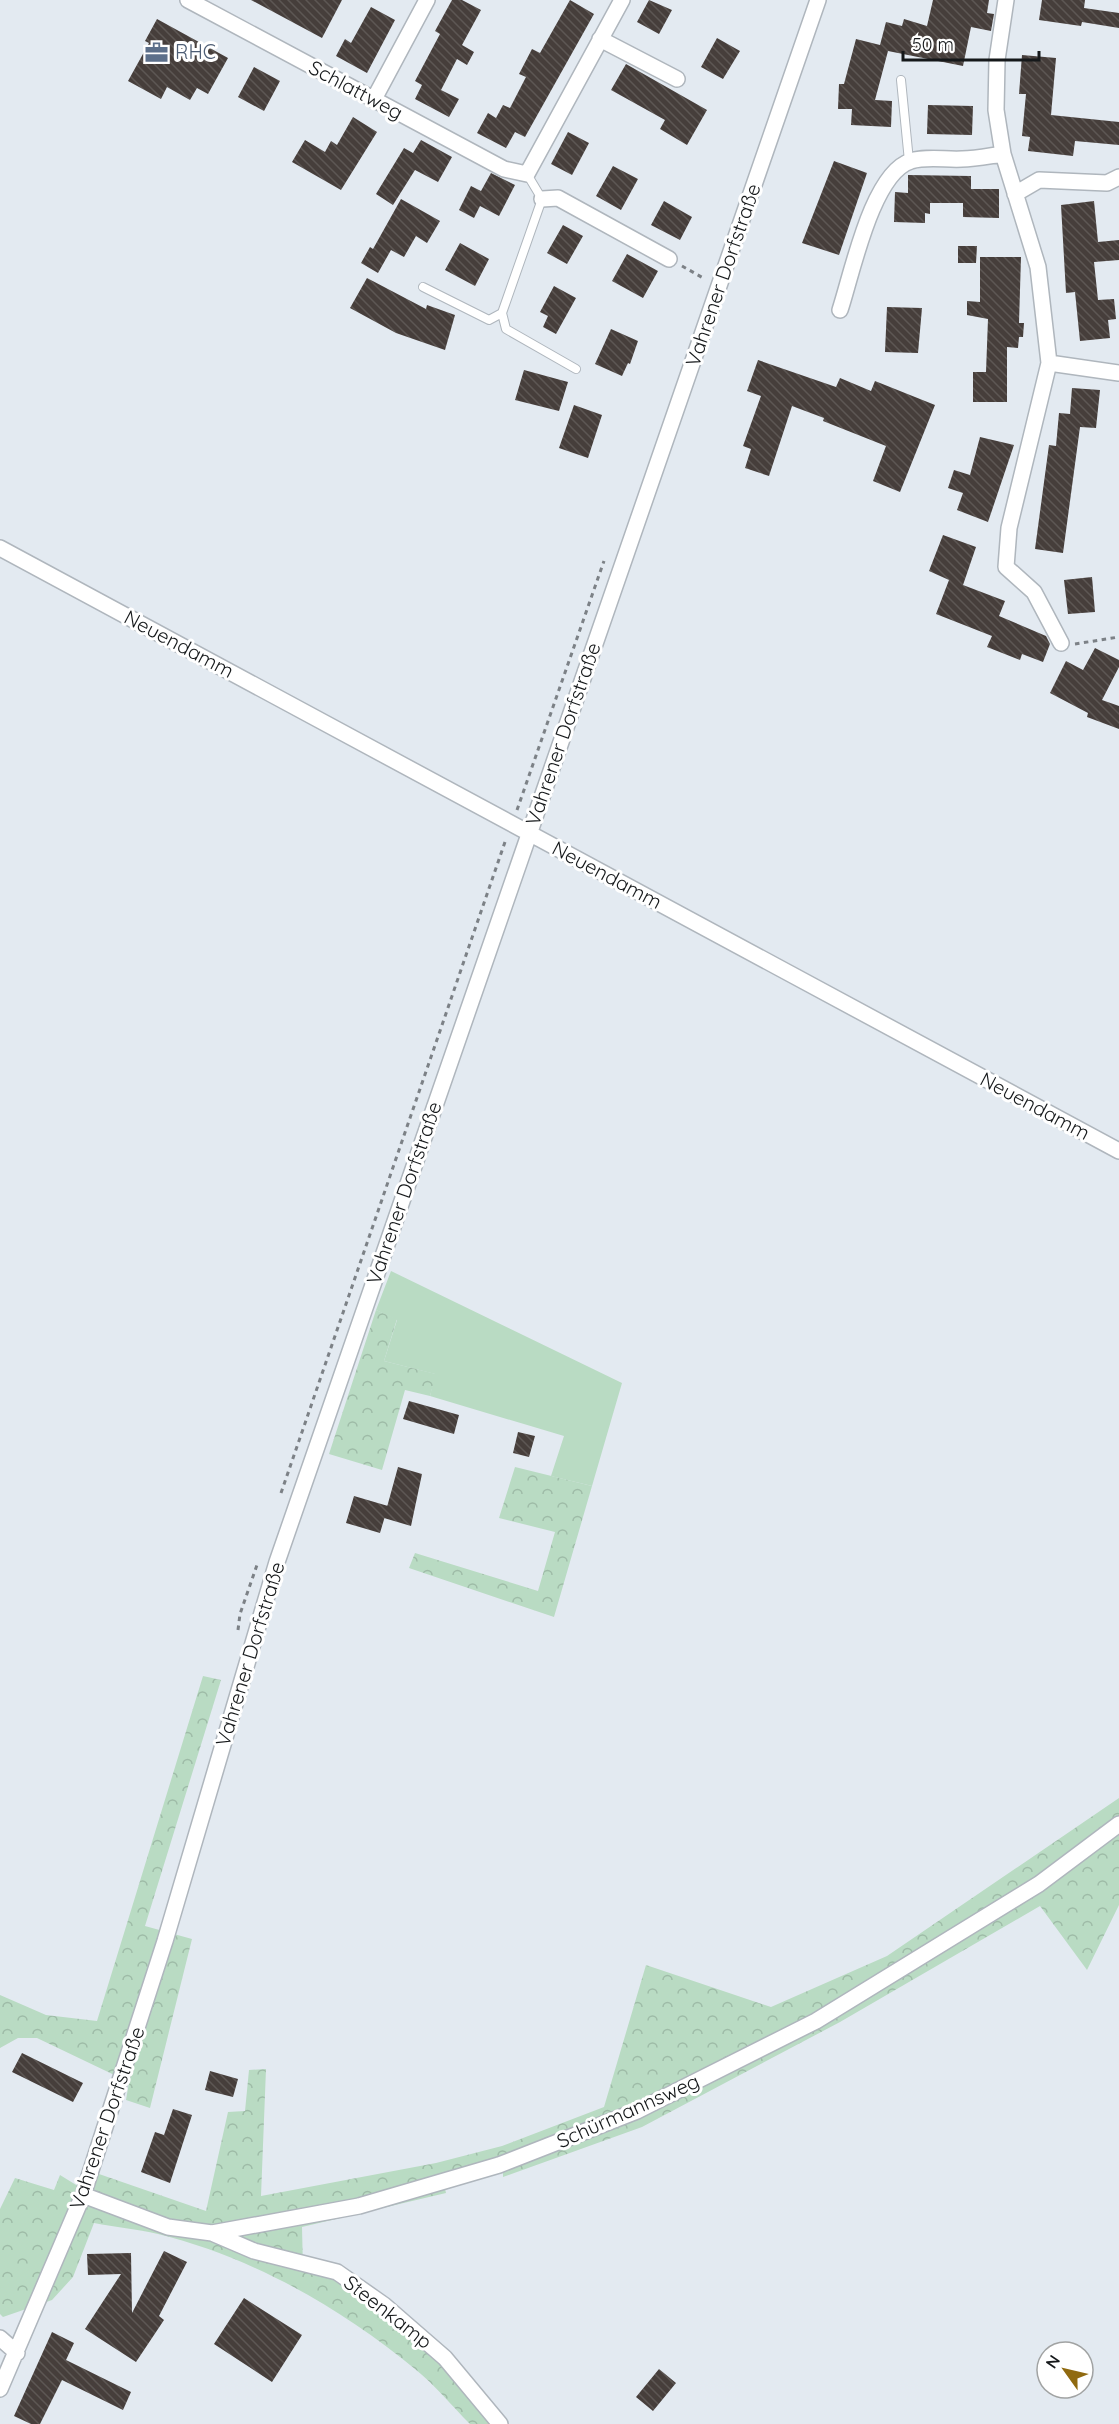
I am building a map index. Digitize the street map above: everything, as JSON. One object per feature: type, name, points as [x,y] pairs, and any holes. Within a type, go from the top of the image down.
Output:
[{"type":"street","name":"Schlattweg","points":[[188,0],[504,169],[527,174]]},
{"type":"street","points":[[374,99],[427,0]]},
{"type":"street","points":[[527,174],[622,0]]},
{"type":"street","name":"Vahrener Dorfstraße","points":[[0,2389],[83,2195],[165,1941],[277,1562],[818,0]]},
{"type":"street","points":[[1006,0],[997,60],[996,110],[1003,154],[1038,267],[1050,363],[1009,528],[1006,567],[1034,592],[1061,643]]},
{"type":"street","points":[[600,39],[677,79]]},
{"type":"street","points":[[840,310],[874,206],[885,183],[900,166],[909,161],[964,159],[1003,154]]},
{"type":"street","points":[[1015,194],[1039,180],[1113,180],[1119,194]]},
{"type":"street","points":[[542,200],[558,198],[669,259]]},
{"type":"street","points":[[1050,363],[1119,373]]},
{"type":"street","name":"Neuendamm","points":[[0,548],[1119,1151]]},
{"type":"street","name":"Schürmannsweg","points":[[83,2195],[168,2227],[212,2233],[380,2199],[500,2165],[637,2111],[816,2021],[1039,1884],[1119,1824]]},
{"type":"street","name":"Steenkamp","points":[[212,2233],[254,2251],[337,2271],[384,2305],[445,2358],[500,2424]]},
{"type":"street","points":[[0,2338],[17,2353]]},
{"type":"lane","points":[[901,80],[909,161]]},
{"type":"lane","points":[[527,174],[542,200],[502,313],[506,329],[576,369]]},
{"type":"lane","points":[[423,287],[489,320],[502,313]]},
{"type":"path","points":[[669,259],[720,287]]},
{"type":"path","points":[[1061,643],[1074,644],[1119,637]]},
{"type":"green space","points":[[391,1271],[622,1383],[592,1486],[551,1476],[564,1436],[430,1396],[435,1374],[384,1361],[397,1320],[376,1310]]},
{"type":"green space","points":[[376,1310],[397,1319],[384,1361],[436,1374],[430,1396],[405,1390],[382,1470],[329,1454]]},
{"type":"green space","points":[[515,1467],[592,1486],[554,1617],[409,1568],[415,1553],[538,1591],[555,1532],[499,1518]]},
{"type":"green space","points":[[203,1676],[221,1680],[145,1926],[192,1939],[150,2108],[126,2100],[129,2082],[37,2038],[18,2038],[0,2048],[0,1995],[46,2015],[97,2021]]},
{"type":"green space","points":[[1119,1798],[1119,1905],[1087,1970],[1040,1906],[840,2022],[642,2127],[503,2177],[503,2161],[442,2176],[446,2193],[302,2227],[303,2269],[337,2279],[381,2307],[442,2360],[493,2424],[470,2424],[430,2382],[387,2347],[357,2325],[294,2287],[227,2256],[158,2234],[94,2223],[73,2277],[52,2300],[3,2317],[0,2314],[0,2209],[15,2178],[54,2190],[60,2175],[81,2188],[99,2174],[206,2211],[228,2112],[245,2111],[249,2070],[266,2069],[261,2196],[436,2163],[502,2146],[604,2107],[646,1965],[771,2007],[887,1956]]},
{"type":"building","points":[[251,0],[342,0],[322,38]]},
{"type":"building","points":[[452,0],[462,0],[481,10],[462,45],[474,52],[467,65],[457,59],[441,90],[459,99],[449,117],[415,99],[422,85],[415,81],[440,34],[435,31]]},
{"type":"building","points":[[570,0],[594,14],[525,137],[515,132],[506,148],[477,133],[488,113],[496,118],[503,105],[510,108],[526,77],[519,74],[532,49],[540,53]]},
{"type":"building","points":[[649,0],[672,10],[659,34],[637,22]]},
{"type":"building","points":[[933,0],[989,0],[987,13],[994,14],[991,31],[971,27],[963,66],[888,51],[875,100],[892,101],[891,127],[851,125],[852,109],[838,109],[839,84],[844,84],[856,39],[880,45],[886,22],[902,26],[904,19],[927,26]]},
{"type":"building","points":[[1042,0],[1085,0],[1084,8],[1119,13],[1119,28],[1082,22],[1081,26],[1039,20]]},
{"type":"building","points":[[371,7],[395,20],[367,73],[336,56],[345,39],[351,43]]},
{"type":"building","points":[[157,19],[228,58],[208,94],[197,88],[190,100],[167,87],[161,99],[128,81],[149,43],[145,41]]},
{"type":"building","points":[[717,38],[740,51],[723,79],[701,67]]},
{"type":"building","points":[[1022,55],[1056,58],[1051,115],[1119,122],[1119,145],[1075,141],[1073,156],[1028,151],[1030,137],[1022,136],[1026,94],[1019,94]]},
{"type":"building","points":[[626,64],[707,110],[687,145],[660,129],[665,120],[611,90]]},
{"type":"building","points":[[254,67],[280,81],[264,111],[238,97]]},
{"type":"building","points":[[928,105],[973,106],[972,135],[927,134]]},
{"type":"building","points":[[353,117],[377,132],[341,190],[292,162],[305,140],[325,152],[331,141],[337,145]]},
{"type":"building","points":[[568,132],[589,143],[572,175],[551,164]]},
{"type":"building","points":[[421,140],[452,157],[438,182],[415,170],[393,205],[376,194],[404,148],[413,153]]},
{"type":"building","points":[[834,161],[867,173],[839,255],[802,243]]},
{"type":"building","points":[[613,166],[638,179],[621,210],[596,196]]},
{"type":"building","points":[[491,173],[515,185],[499,216],[480,206],[474,218],[459,210],[471,186],[481,191]]},
{"type":"building","points":[[908,175],[971,176],[971,189],[999,189],[999,218],[963,217],[963,203],[930,203],[930,214],[925,213],[925,223],[894,222],[895,192],[908,193]]},
{"type":"building","points":[[401,199],[440,221],[427,243],[416,236],[404,257],[391,250],[378,273],[361,263],[370,247],[373,249]]},
{"type":"building","points":[[664,201],[692,217],[680,240],[651,225]]},
{"type":"building","points":[[1094,201],[1098,242],[1119,240],[1119,260],[1094,262],[1098,300],[1114,299],[1116,319],[1108,320],[1110,338],[1080,341],[1075,292],[1066,293],[1061,205]]},
{"type":"building","points":[[563,225],[583,236],[567,264],[547,253]]},
{"type":"building","points":[[460,243],[489,259],[475,286],[445,270]]},
{"type":"building","points":[[958,246],[977,246],[976,263],[958,263]]},
{"type":"building","points":[[627,254],[658,271],[643,298],[612,281]]},
{"type":"building","points":[[980,257],[1021,257],[1019,323],[1024,323],[1023,337],[1019,337],[1018,348],[1007,347],[1007,402],[973,402],[973,372],[986,372],[988,319],[967,315],[967,301],[980,302]]},
{"type":"building","points":[[367,278],[426,309],[427,305],[455,315],[445,350],[396,333],[350,308]]},
{"type":"building","points":[[554,286],[576,298],[556,334],[543,327],[548,316],[540,312]]},
{"type":"building","points":[[887,307],[922,308],[918,353],[885,352]]},
{"type":"building","points":[[611,329],[638,341],[630,364],[628,363],[622,376],[595,364]]},
{"type":"building","points":[[758,360],[836,387],[840,378],[871,391],[875,381],[935,405],[900,492],[873,481],[886,446],[792,406],[769,476],[745,468],[751,449],[743,446],[761,396],[747,391]]},
{"type":"building","points":[[524,370],[568,382],[559,411],[515,400]]},
{"type":"building","points":[[1072,388],[1100,390],[1096,428],[1080,427],[1063,553],[1035,549],[1049,445],[1056,446],[1059,413],[1070,414]]},
{"type":"building","points":[[574,405],[602,415],[588,458],[559,448]]},
{"type":"building","points":[[980,437],[1014,445],[988,522],[957,510],[963,493],[948,488],[954,470],[970,475]]},
{"type":"building","points":[[943,535],[976,547],[963,585],[1005,601],[999,616],[1046,636],[1050,644],[1043,662],[1022,654],[1020,660],[987,647],[992,636],[936,614],[949,580],[929,571]]},
{"type":"building","points":[[1092,577],[1095,612],[1068,614],[1064,580]]},
{"type":"building","points":[[1095,648],[1119,660],[1119,667],[1102,700],[1119,706],[1119,729],[1087,717],[1088,713],[1050,693],[1066,661],[1083,670]]},
{"type":"building","points":[[409,1401],[459,1415],[454,1434],[403,1419]]},
{"type":"building","points":[[518,1432],[535,1436],[529,1457],[513,1453]]},
{"type":"building","points":[[398,1467],[422,1474],[411,1526],[384,1518]]},
{"type":"building","points":[[354,1496],[388,1506],[380,1533],[346,1523]]},
{"type":"building","points":[[22,2053],[83,2083],[73,2102],[12,2072]]},
{"type":"building","points":[[210,2071],[238,2079],[233,2097],[205,2090]]},
{"type":"building","points":[[173,2109],[192,2115],[170,2183],[141,2172],[155,2132],[164,2135]]},
{"type":"building","points":[[164,2251],[187,2262],[159,2316],[164,2320],[136,2362],[85,2329],[121,2274],[88,2275],[87,2254],[131,2253],[132,2313]]},
{"type":"building","points":[[244,2298],[302,2335],[272,2382],[214,2344]]},
{"type":"building","points":[[52,2332],[74,2343],[66,2360],[131,2392],[123,2410],[62,2380],[40,2424],[31,2424],[14,2416]]},
{"type":"building","points":[[659,2369],[676,2383],[653,2411],[636,2397]]},
{"type":"place","name":"RHC","points":[[157,52]]}]
